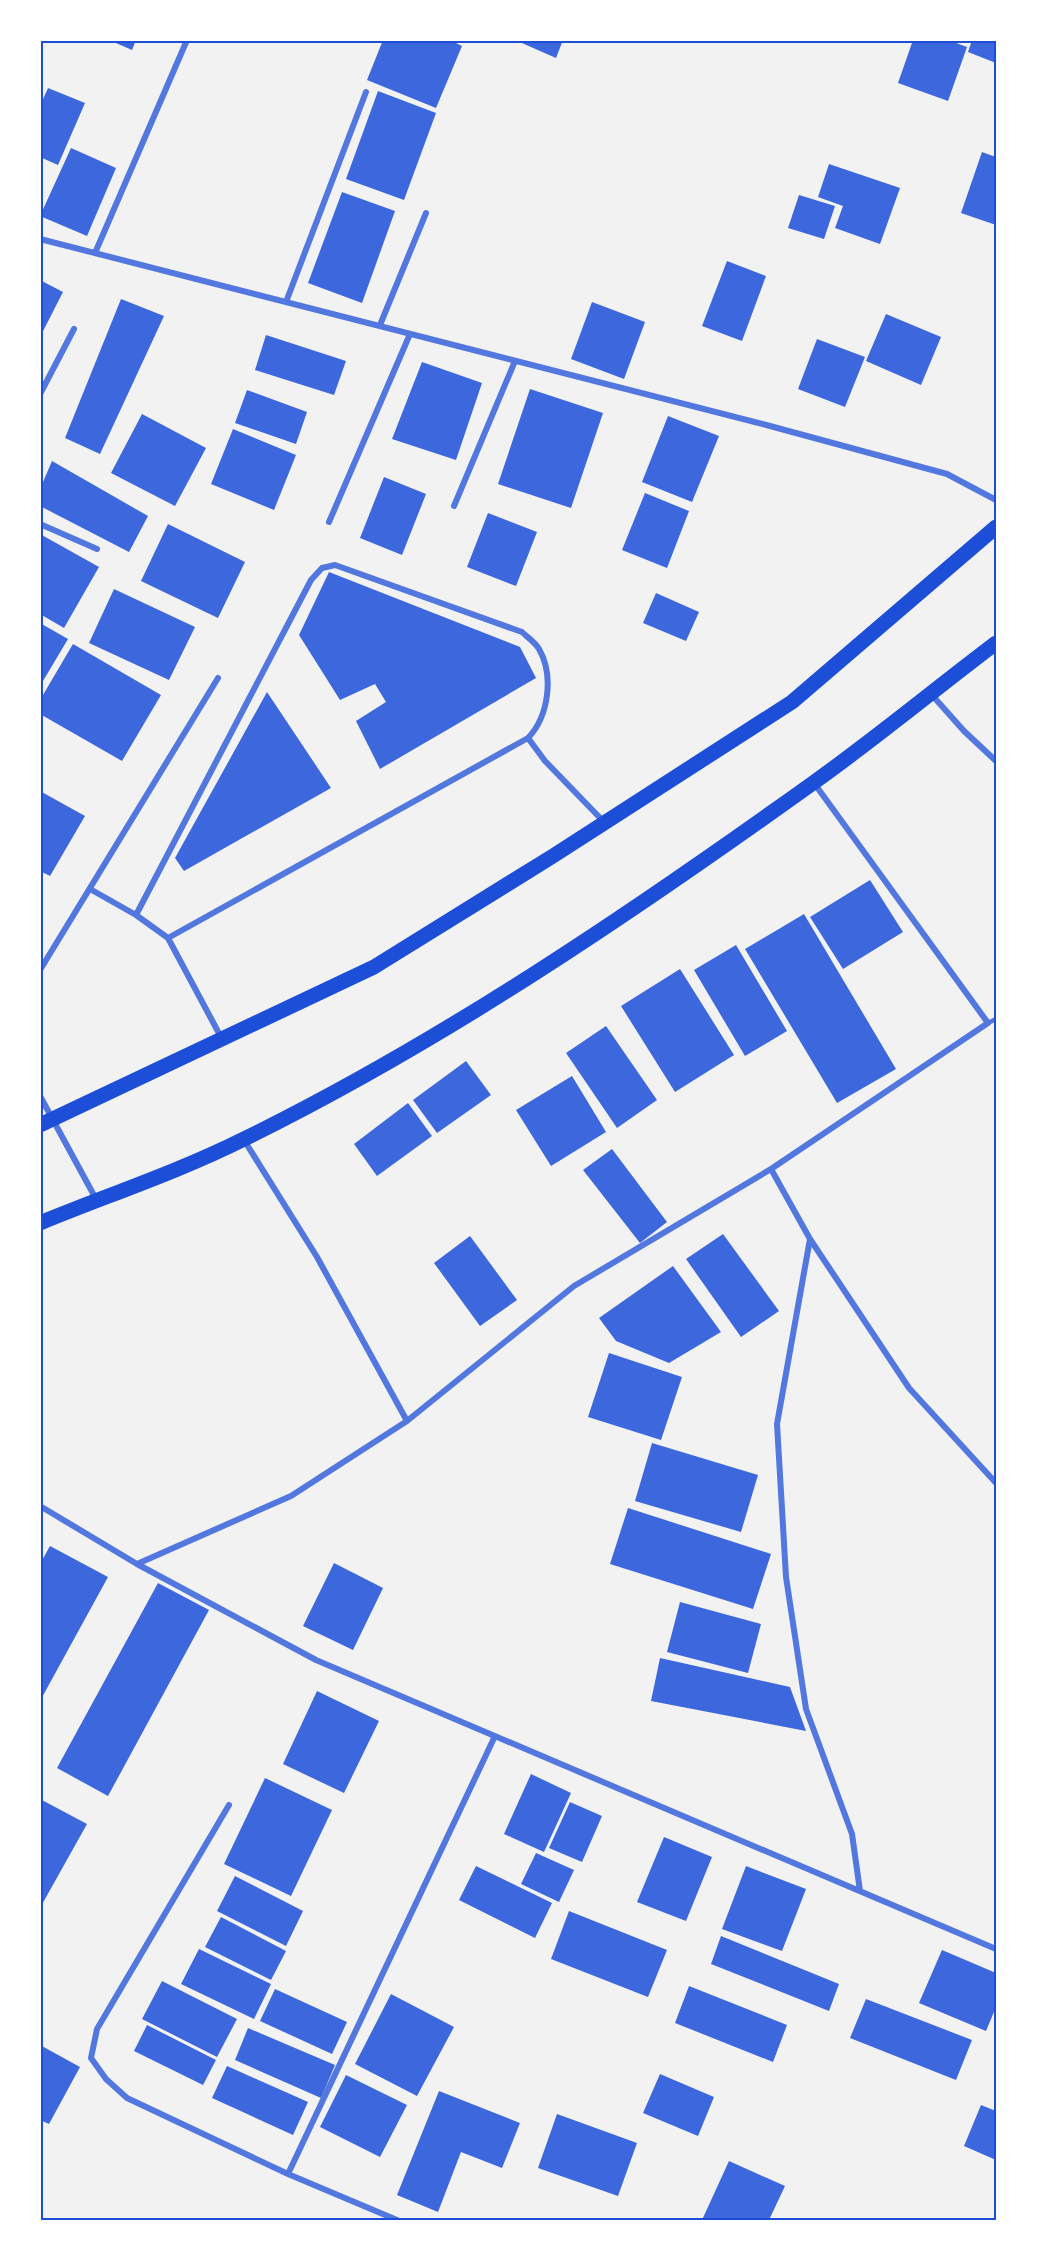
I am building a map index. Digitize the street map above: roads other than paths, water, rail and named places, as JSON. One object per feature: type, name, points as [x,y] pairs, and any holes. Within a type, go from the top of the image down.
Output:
[{"type":"main road","points":[[48,1122],[223,1041],[374,967],[554,856],[792,702],[996,527]]},
{"type":"main road","points":[[40,1223],[96,1199],[155,1179],[244,1140],[422,1044],[614,920],[814,783],[996,643]]},
{"type":"street","points":[[95,253],[187,40]]},
{"type":"street","points":[[286,302],[366,92]]},
{"type":"street","points":[[380,326],[426,213]]},
{"type":"street","points":[[40,239],[947,474],[996,500]]},
{"type":"street","points":[[40,394],[74,329]]},
{"type":"street","points":[[329,522],[410,334]]},
{"type":"street","points":[[454,506],[515,361]]},
{"type":"street","points":[[40,524],[97,549]]},
{"type":"street","points":[[136,915],[311,580],[322,568],[335,566],[522,632],[538,646],[546,664],[545,709],[538,728],[528,738],[168,938]]},
{"type":"street","points":[[40,970],[218,678]]},
{"type":"street","points":[[930,693],[964,731],[996,761]]},
{"type":"street","points":[[528,738],[545,761],[604,822]]},
{"type":"street","points":[[138,1564],[291,1496],[407,1421],[574,1286],[771,1169],[988,1023],[814,783]]},
{"type":"street","points":[[90,890],[136,915],[168,938],[223,1041]]},
{"type":"street","points":[[40,1096],[48,1122],[96,1199]]},
{"type":"street","points":[[244,1140],[317,1257],[407,1421]]},
{"type":"street","points":[[771,1169],[810,1239],[909,1388],[996,1483]]},
{"type":"street","points":[[810,1239],[777,1424],[786,1577],[806,1709],[852,1834],[860,1891]]},
{"type":"street","points":[[40,1506],[138,1564],[316,1660],[996,1949]]},
{"type":"street","points":[[288,2174],[495,1736]]},
{"type":"street","points":[[229,1804],[97,2029],[91,2058],[106,2079],[127,2098],[288,2174],[396,2220]]},
{"type":"lane","points":[[988,1023],[996,1019]]}]
